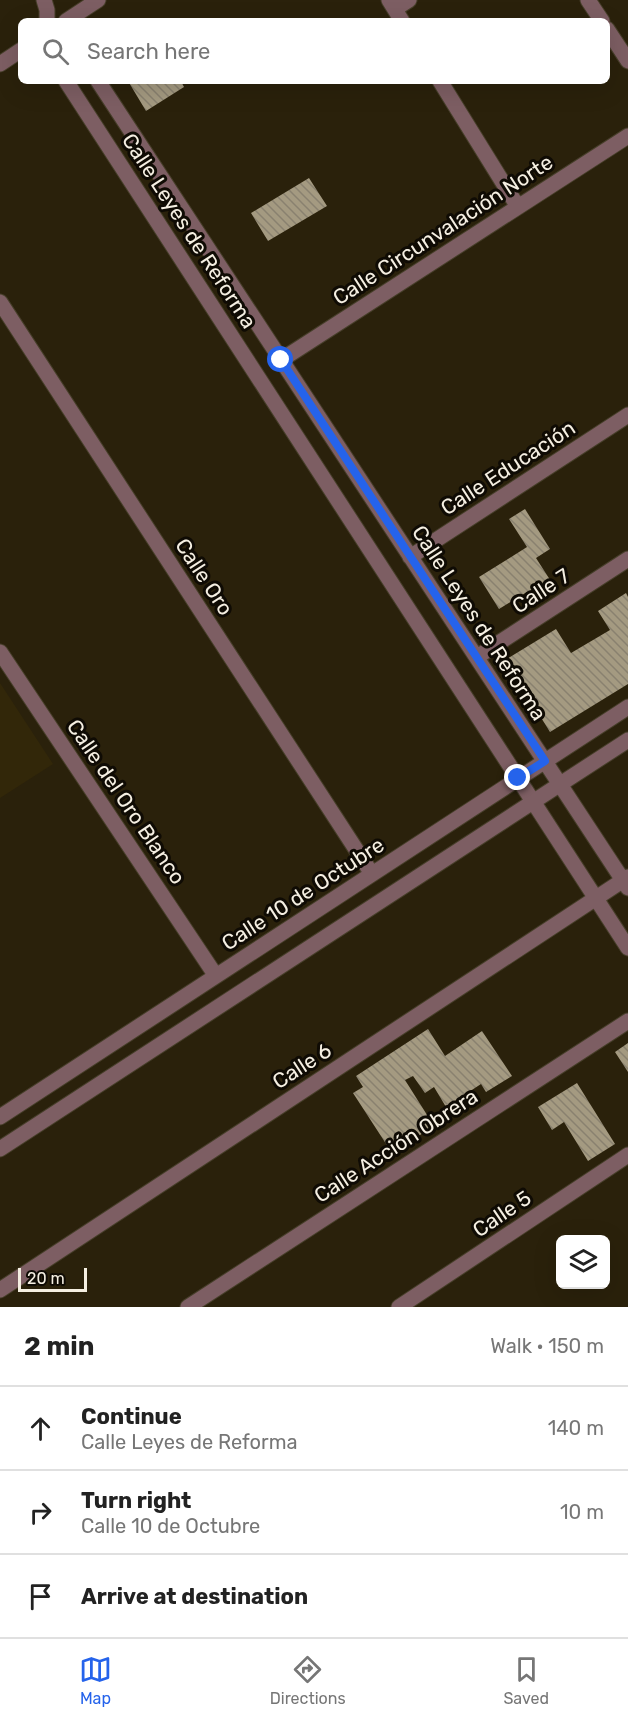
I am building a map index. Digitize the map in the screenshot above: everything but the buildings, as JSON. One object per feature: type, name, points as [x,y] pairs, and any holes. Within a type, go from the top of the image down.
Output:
[{"type":"street","points":[[71,18],[98,0]]},
{"type":"street","points":[[396,10],[409,0]]},
{"type":"street","points":[[588,0],[600,18]]},
{"type":"street","points":[[610,34],[628,61]]},
{"type":"street","points":[[0,64],[18,52]]},
{"type":"street","name":"Calle Leyes de Reforma","points":[[68,84],[628,948]]},
{"type":"street","name":"Calle Leyes de Reforma","points":[[100,84],[626,882]]},
{"type":"street","points":[[442,84],[518,207]]},
{"type":"street","name":"Calle Circunvalación Norte","points":[[281,360],[628,136]]},
{"type":"street","name":"Calle Oro","points":[[0,302],[372,874]]},
{"type":"street","name":"Calle Educación","points":[[410,557],[628,415]]},
{"type":"street","name":"Calle 7","points":[[477,657],[628,559]]},
{"type":"street","name":"Calle del Oro Blanco","points":[[0,652],[216,976]]},
{"type":"street","name":"Calle 10 de Octubre","points":[[0,1117],[628,707]]},
{"type":"street","points":[[0,1149],[628,740]]},
{"type":"street","name":"Calle 6","points":[[0,1290],[596,898],[626,882]]},
{"type":"street","name":"Calle Acción Obrera","points":[[188,1307],[628,1021]]},
{"type":"street","name":"Calle 5","points":[[399,1307],[628,1155]]},
{"type":"shaded area","points":[[0,683],[53,764],[0,798]]},
{"type":"route","points":[[281,360],[545,761],[518,778]]}]
